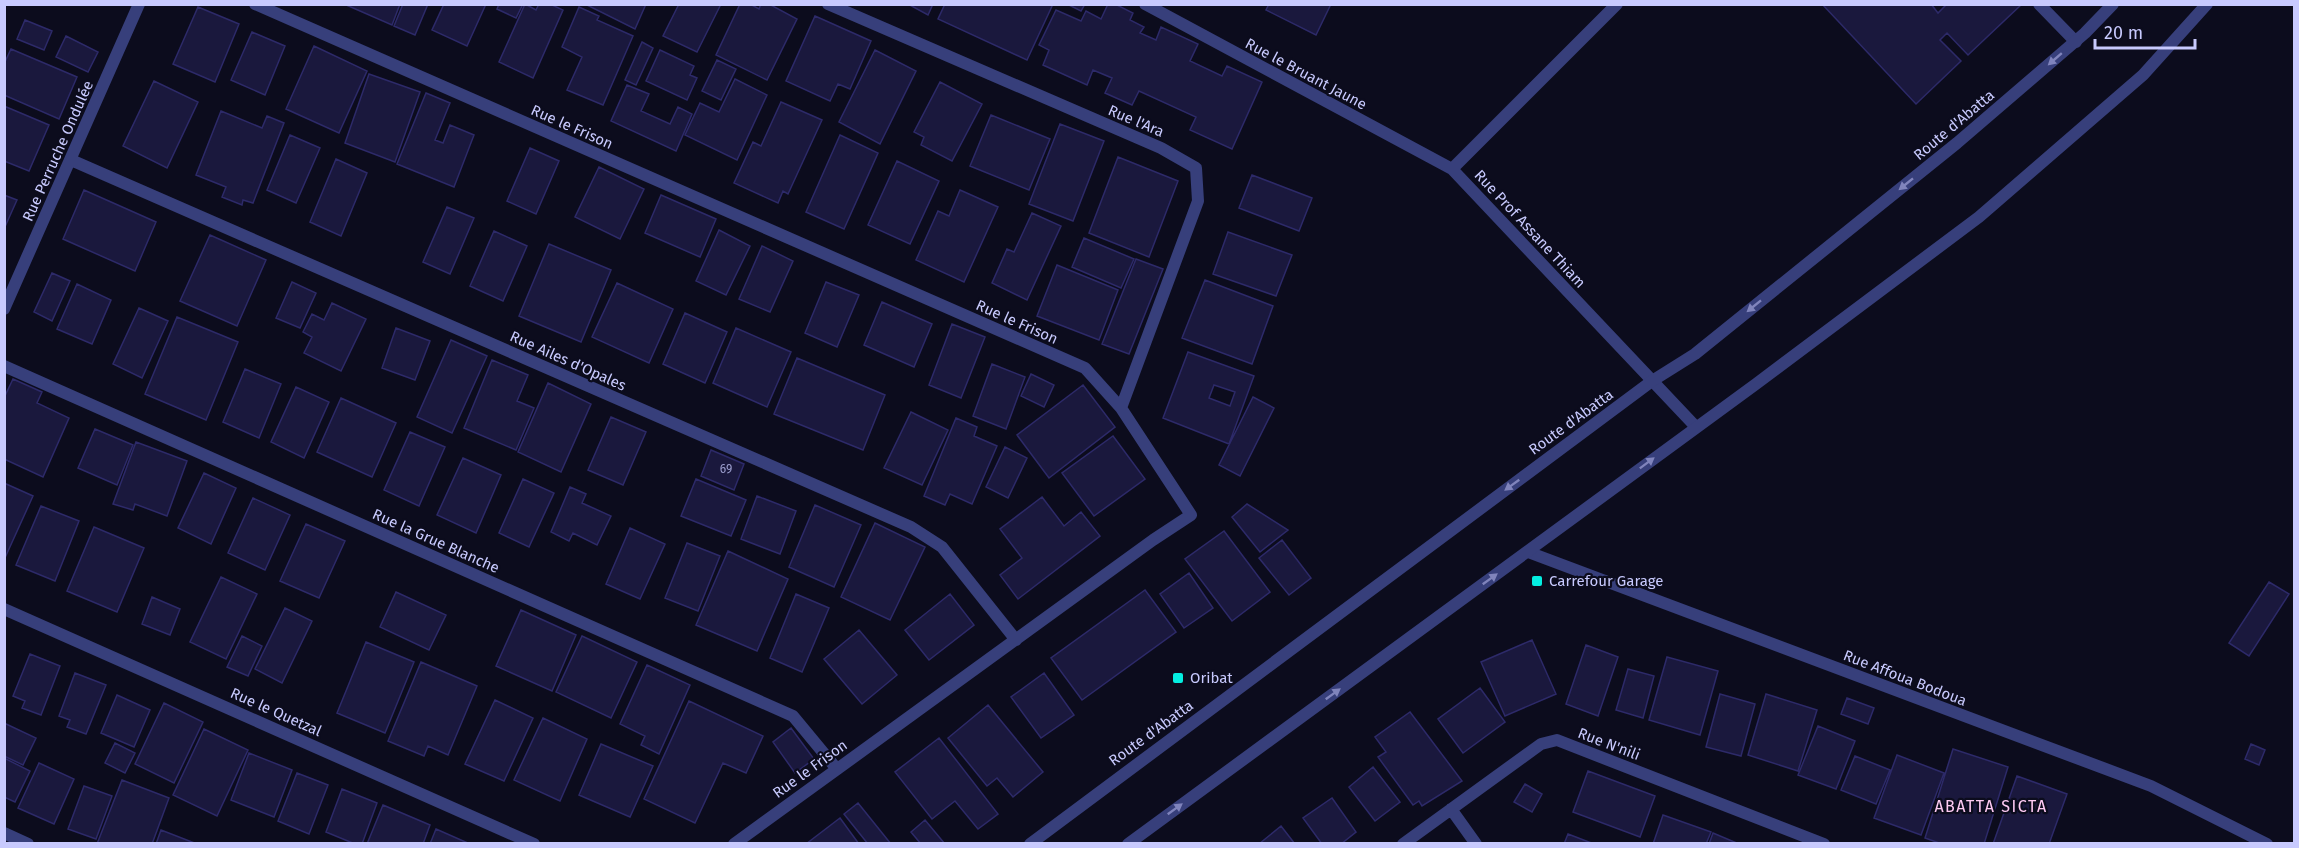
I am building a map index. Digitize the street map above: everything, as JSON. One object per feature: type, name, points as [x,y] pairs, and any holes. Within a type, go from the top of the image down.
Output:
[{"type":"street","name":"Rue Perruche Ondulée","points":[[4,309],[138,4]]},
{"type":"street","name":"Rue le Frison","points":[[255,4],[1085,368],[1121,408],[1191,515],[1153,540],[734,843]]},
{"type":"street","name":"Rue l'Ara","points":[[828,4],[1161,148],[1196,168],[1197,201],[1121,408]]},
{"type":"street","name":"Rue le Bruant Jaune","points":[[1145,4],[1452,169]]},
{"type":"street","name":"Rue Prof Assane Thiam","points":[[1617,4],[1452,169],[1696,427]]},
{"type":"street","points":[[2039,4],[2076,42]]},
{"type":"street","name":"Route d'Abatta","points":[[1030,843],[1652,381],[1695,354],[1957,143],[2076,42],[2113,4]]},
{"type":"street","points":[[1128,843],[1528,552],[1979,217],[2143,75],[2206,4]]},
{"type":"street","name":"Rue Ailes d'Opales","points":[[71,160],[911,527],[942,547],[1016,640]]},
{"type":"street","name":"Rue la Grue Blanche","points":[[4,366],[794,716],[836,768]]},
{"type":"street","name":"Rue Affoua Bodoua","points":[[1528,552],[2151,786],[2267,843]]},
{"type":"street","name":"Rue le Quetzal","points":[[4,609],[534,843]]},
{"type":"street","name":"Rue N'nili","points":[[1403,843],[1541,744],[1557,740],[1824,843]]},
{"type":"street","points":[[1451,809],[1476,843]]},
{"type":"street","points":[[4,833],[28,843]]},
{"type":"building","points":[[344,4],[400,4],[392,25]]},
{"type":"building","points":[[403,4],[428,4],[415,35],[394,26]]},
{"type":"building","points":[[444,4],[486,4],[467,46],[432,30]]},
{"type":"building","points":[[499,4],[523,4],[516,18],[497,9]]},
{"type":"building","points":[[525,4],[536,10],[539,4],[550,4],[563,10],[533,78],[499,62]]},
{"type":"building","points":[[585,4],[646,4],[635,29]]},
{"type":"building","points":[[679,4],[721,4],[697,52],[663,36]]},
{"type":"building","points":[[740,4],[750,4],[759,9],[761,4],[769,4],[797,19],[767,80],[716,55]]},
{"type":"building","points":[[908,4],[933,4],[928,15]]},
{"type":"building","points":[[945,4],[1053,4],[1027,60],[938,19]]},
{"type":"building","points":[[1067,4],[1085,4],[1081,11]]},
{"type":"building","points":[[1108,4],[1115,4],[1133,13],[1130,20],[1144,27],[1140,33],[1156,40],[1161,27],[1198,44],[1190,61],[1222,76],[1227,66],[1262,82],[1232,149],[1190,130],[1196,117],[1139,91],[1132,105],[1105,93],[1112,78],[1093,70],[1087,85],[1043,65],[1049,50],[1039,45],[1056,10],[1081,21],[1086,11],[1101,19]]},
{"type":"building","points":[[1269,4],[1331,4],[1316,35],[1266,10]]},
{"type":"building","points":[[1822,4],[1931,4],[1938,13],[1947,4],[2022,4],[1968,55],[1947,33],[1940,40],[1961,61],[1916,104]]},
{"type":"building","points":[[198,7],[239,24],[215,82],[173,64]]},
{"type":"building","points":[[579,7],[599,16],[597,20],[633,36],[603,105],[567,90],[582,57],[562,47]]},
{"type":"building","points":[[815,16],[871,41],[850,89],[838,84],[830,101],[786,81]]},
{"type":"building","points":[[25,20],[52,31],[44,50],[17,39]]},
{"type":"building","points":[[252,32],[285,46],[265,95],[231,80]]},
{"type":"building","points":[[66,36],[98,52],[88,72],[56,57]]},
{"type":"building","points":[[642,42],[653,48],[636,85],[625,80]]},
{"type":"building","points":[[314,46],[367,71],[339,133],[286,109]]},
{"type":"building","points":[[11,49],[77,77],[59,119],[4,95],[4,64]]},
{"type":"building","points":[[660,50],[694,66],[690,75],[697,78],[687,100],[646,81]]},
{"type":"building","points":[[875,50],[916,71],[880,144],[839,122]]},
{"type":"building","points":[[717,60],[736,69],[721,100],[702,91]]},
{"type":"building","points":[[369,74],[420,92],[395,162],[345,143]]},
{"type":"building","points":[[735,79],[767,95],[737,160],[685,135],[700,103],[719,112]]},
{"type":"building","points":[[154,81],[198,102],[167,168],[123,146]]},
{"type":"building","points":[[940,82],[982,104],[952,161],[921,145],[924,137],[914,132]]},
{"type":"building","points":[[627,85],[649,94],[641,111],[670,124],[678,107],[692,114],[676,151],[611,121]]},
{"type":"building","points":[[426,93],[450,103],[435,140],[443,143],[450,125],[474,135],[454,187],[397,164]]},
{"type":"building","points":[[781,102],[822,120],[788,194],[783,191],[778,203],[734,183],[753,142],[761,146]]},
{"type":"building","points":[[4,106],[49,125],[29,171],[4,161]]},
{"type":"building","points":[[221,111],[262,128],[267,116],[284,123],[253,203],[243,200],[242,205],[222,197],[226,187],[196,175]]},
{"type":"building","points":[[991,115],[1050,139],[1029,190],[970,166]]},
{"type":"building","points":[[1060,124],[1104,141],[1073,221],[1029,204]]},
{"type":"building","points":[[290,135],[320,148],[296,203],[267,190]]},
{"type":"building","points":[[840,135],[878,153],[844,229],[806,212]]},
{"type":"building","points":[[530,148],[559,161],[536,214],[507,201]]},
{"type":"building","points":[[1118,157],[1178,181],[1149,257],[1089,233]]},
{"type":"building","points":[[336,159],[367,173],[341,236],[310,222]]},
{"type":"building","points":[[897,161],[939,181],[910,244],[868,225]]},
{"type":"building","points":[[599,167],[644,189],[620,239],[575,217]]},
{"type":"building","points":[[1252,175],[1312,198],[1299,231],[1239,208]]},
{"type":"building","points":[[84,190],[156,222],[135,271],[63,239]]},
{"type":"building","points":[[960,190],[998,207],[964,282],[916,260],[938,211],[949,216]]},
{"type":"building","points":[[4,195],[17,200],[4,229]]},
{"type":"building","points":[[661,195],[716,219],[700,257],[645,233]]},
{"type":"building","points":[[447,207],[474,218],[450,274],[423,262]]},
{"type":"building","points":[[1032,213],[1061,226],[1027,300],[992,283],[1007,249],[1014,252]]},
{"type":"building","points":[[719,230],[750,246],[726,295],[696,281]]},
{"type":"building","points":[[494,231],[527,246],[503,301],[470,286]]},
{"type":"building","points":[[1228,232],[1292,255],[1276,296],[1213,274]]},
{"type":"building","points":[[210,235],[266,260],[237,326],[180,301]]},
{"type":"building","points":[[1084,238],[1134,259],[1121,288],[1072,267]]},
{"type":"building","points":[[549,244],[611,270],[581,342],[519,316]]},
{"type":"building","points":[[762,246],[793,261],[770,312],[739,299]]},
{"type":"building","points":[[1136,259],[1163,269],[1129,354],[1102,344]]},
{"type":"building","points":[[1057,265],[1118,290],[1099,340],[1037,316]]},
{"type":"building","points":[[52,273],[70,281],[52,321],[34,312]]},
{"type":"building","points":[[1205,280],[1273,306],[1252,364],[1182,338]]},
{"type":"building","points":[[292,282],[316,293],[300,328],[276,318]]},
{"type":"building","points":[[826,282],[859,295],[837,347],[805,333]]},
{"type":"building","points":[[617,283],[673,309],[649,363],[592,337]]},
{"type":"building","points":[[77,284],[111,300],[92,344],[57,329]]},
{"type":"building","points":[[882,302],[932,324],[914,367],[864,345]]},
{"type":"building","points":[[332,303],[366,319],[341,371],[304,353],[312,337],[303,332],[312,314],[324,320]]},
{"type":"building","points":[[139,308],[168,321],[142,378],[113,364]]},
{"type":"building","points":[[685,313],[727,332],[705,383],[663,364]]},
{"type":"building","points":[[177,317],[238,342],[206,420],[145,394]]},
{"type":"building","points":[[952,324],[985,337],[961,398],[929,385]]},
{"type":"building","points":[[396,328],[430,341],[415,380],[382,368]]},
{"type":"building","points":[[736,328],[791,352],[767,407],[713,383]]},
{"type":"building","points":[[451,340],[487,356],[452,433],[417,417]]},
{"type":"building","points":[[1188,352],[1254,376],[1229,444],[1163,418]],"holes":[[[1214,385],[1235,392],[1230,406],[1209,398]]]},
{"type":"building","points":[[797,358],[885,395],[863,450],[774,414]]},
{"type":"building","points":[[492,360],[528,375],[517,401],[534,408],[516,450],[464,428]]},
{"type":"building","points":[[992,364],[1025,377],[1006,429],[973,416]]},
{"type":"building","points":[[245,369],[281,384],[259,438],[223,422]]},
{"type":"building","points":[[1031,374],[1054,385],[1044,407],[1021,396]]},
{"type":"building","points":[[13,379],[42,392],[37,403],[69,418],[43,477],[4,459],[4,398]]},
{"type":"building","points":[[548,383],[591,404],[561,472],[518,452]]},
{"type":"building","points":[[1083,385],[1115,427],[1049,478],[1017,435]]},
{"type":"building","points":[[296,387],[329,402],[304,458],[271,442]]},
{"type":"building","points":[[1253,397],[1274,408],[1240,476],[1219,465]]},
{"type":"building","points":[[341,398],[396,423],[372,477],[317,452]]},
{"type":"building","points":[[911,412],[948,430],[922,485],[884,468]]},
{"type":"building","points":[[611,417],[646,432],[623,485],[588,470]]},
{"type":"building","points":[[956,418],[977,427],[974,436],[997,446],[972,504],[950,494],[945,505],[924,496]]},
{"type":"building","points":[[95,429],[133,445],[117,485],[78,468]]},
{"type":"building","points":[[410,432],[445,447],[419,506],[384,490]]},
{"type":"building","points":[[1113,436],[1145,479],[1094,516],[1062,473]]},
{"type":"building","points":[[136,442],[187,461],[167,516],[135,504],[133,510],[113,504]]},
{"type":"building","points":[[1005,447],[1027,458],[1008,498],[986,487]]},
{"type":"building","points":[[711,450],[744,464],[734,490],[701,476]]},
{"type":"building","points":[[463,458],[501,475],[476,533],[437,515]]},
{"type":"building","points":[[204,473],[236,488],[211,544],[178,528]]},
{"type":"building","points":[[523,479],[554,493],[529,547],[499,533]]},
{"type":"building","points":[[696,479],[746,500],[731,536],[681,516]]},
{"type":"building","points":[[4,483],[33,496],[4,560]]},
{"type":"building","points":[[570,487],[586,494],[582,503],[611,516],[597,545],[573,533],[569,541],[551,532]]},
{"type":"building","points":[[757,496],[796,511],[780,554],[741,539]]},
{"type":"building","points":[[1042,497],[1064,526],[1081,512],[1100,536],[1018,599],[1000,575],[1022,558],[1000,529]]},
{"type":"building","points":[[253,498],[290,515],[265,570],[228,553]]},
{"type":"building","points":[[1247,504],[1288,530],[1260,552],[1232,517]]},
{"type":"building","points":[[815,505],[861,525],[834,587],[789,567]]},
{"type":"building","points":[[41,506],[79,521],[55,581],[16,565]]},
{"type":"building","points":[[875,523],[925,547],[890,620],[841,597]]},
{"type":"building","points":[[306,524],[345,541],[319,598],[280,581]]},
{"type":"building","points":[[94,527],[144,548],[117,612],[67,591]]},
{"type":"building","points":[[630,528],[665,544],[640,599],[606,584]]},
{"type":"building","points":[[1224,531],[1270,592],[1232,621],[1185,559]]},
{"type":"building","points":[[1282,540],[1311,578],[1289,595],[1259,558]]},
{"type":"building","points":[[687,543],[720,556],[698,611],[665,598]]},
{"type":"building","points":[[728,551],[788,579],[757,651],[696,625]]},
{"type":"building","points":[[1189,573],[1213,608],[1184,628],[1160,594]]},
{"type":"building","points":[[221,577],[257,594],[226,659],[190,642]]},
{"type":"building","points":[[2269,582],[2289,594],[2249,656],[2229,643]]},
{"type":"building","points":[[1145,590],[1176,632],[1082,700],[1051,658]]},
{"type":"building","points":[[396,592],[446,615],[429,650],[380,627]]},
{"type":"building","points":[[796,594],[829,608],[802,672],[770,658]]},
{"type":"building","points":[[950,594],[974,625],[929,660],[905,630]]},
{"type":"building","points":[[152,597],[180,609],[170,635],[142,624]]},
{"type":"building","points":[[285,608],[312,621],[282,683],[255,669]]},
{"type":"building","points":[[521,610],[576,635],[552,691],[496,666]]},
{"type":"building","points":[[859,630],[897,675],[862,704],[824,659]]},
{"type":"building","points":[[242,636],[262,646],[248,676],[227,667]]},
{"type":"building","points":[[582,636],[637,662],[611,718],[556,692]]},
{"type":"building","points":[[1532,640],[1556,694],[1505,716],[1481,662]]},
{"type":"building","points":[[366,642],[414,662],[385,733],[337,713]]},
{"type":"building","points":[[1586,645],[1618,657],[1598,716],[1566,704]]},
{"type":"building","points":[[30,654],[60,666],[41,715],[22,708],[25,701],[13,696]]},
{"type":"building","points":[[1667,657],[1718,671],[1700,735],[1649,720]]},
{"type":"building","points":[[421,662],[477,686],[448,755],[428,746],[424,756],[388,741]]},
{"type":"building","points":[[647,665],[690,685],[659,754],[641,745],[645,736],[620,724]]},
{"type":"building","points":[[1628,669],[1654,676],[1643,718],[1616,710]]},
{"type":"building","points":[[75,673],[106,685],[86,734],[67,727],[70,720],[59,716]]},
{"type":"building","points":[[1044,673],[1074,715],[1041,738],[1011,697]]},
{"type":"building","points":[[1480,688],[1505,722],[1463,753],[1438,719]]},
{"type":"building","points":[[1720,694],[1755,704],[1741,756],[1706,747]]},
{"type":"building","points":[[1766,694],[1817,710],[1798,771],[1748,755]]},
{"type":"building","points":[[117,695],[150,710],[134,747],[101,733]]},
{"type":"building","points":[[1847,698],[1874,708],[1868,724],[1841,714]]},
{"type":"building","points":[[495,700],[533,718],[504,781],[465,764]]},
{"type":"building","points":[[689,701],[763,736],[746,773],[723,763],[695,823],[644,799]]},
{"type":"building","points":[[164,703],[203,722],[174,783],[135,764]]},
{"type":"building","points":[[988,705],[1043,772],[1013,797],[997,778],[987,786],[948,738]]},
{"type":"building","points":[[1410,712],[1462,781],[1422,806],[1419,801],[1413,805],[1378,757],[1386,752],[1375,737]]},
{"type":"building","points":[[543,718],[587,739],[560,801],[514,780]]},
{"type":"building","points":[[4,723],[36,738],[23,765],[4,756]]},
{"type":"building","points":[[1818,726],[1855,741],[1836,789],[1798,775]]},
{"type":"building","points":[[791,728],[814,759],[795,773],[773,742]]},
{"type":"building","points":[[204,729],[248,750],[217,816],[173,795]]},
{"type":"building","points":[[939,738],[998,814],[978,829],[955,801],[932,819],[895,772]]},
{"type":"building","points":[[115,743],[135,753],[125,773],[105,763]]},
{"type":"building","points":[[601,744],[653,766],[630,817],[579,795]]},
{"type":"building","points":[[2251,744],[2265,750],[2259,765],[2245,759]]},
{"type":"building","points":[[1953,749],[2008,767],[1984,844],[1942,844],[1925,838]]},
{"type":"building","points":[[249,753],[292,770],[274,817],[231,800]]},
{"type":"building","points":[[1897,755],[1944,773],[1921,835],[1874,818]]},
{"type":"building","points":[[1855,756],[1890,770],[1876,804],[1841,790]]},
{"type":"building","points":[[4,758],[30,771],[15,802],[4,797]]},
{"type":"building","points":[[39,763],[74,779],[54,824],[18,808]]},
{"type":"building","points":[[1373,767],[1400,802],[1375,821],[1349,787]]},
{"type":"building","points":[[1588,771],[1655,796],[1640,837],[1573,812]]},
{"type":"building","points":[[297,773],[328,785],[309,834],[278,821]]},
{"type":"building","points":[[2017,776],[2067,794],[2049,844],[1993,844]]},
{"type":"building","points":[[122,780],[169,798],[152,844],[97,844]]},
{"type":"building","points":[[1525,784],[1542,794],[1532,812],[1514,802]]},
{"type":"building","points":[[84,786],[112,796],[96,839],[68,829]]},
{"type":"building","points":[[342,789],[377,803],[362,844],[355,844],[326,832]]},
{"type":"building","points":[[1332,798],[1356,832],[1341,844],[1322,844],[1303,818]]},
{"type":"building","points":[[858,803],[891,844],[868,844],[844,814]]},
{"type":"building","points":[[383,805],[430,825],[423,844],[367,844]]},
{"type":"building","points":[[1663,815],[1711,832],[1706,844],[1653,844]]},
{"type":"building","points":[[840,818],[859,844],[806,844]]},
{"type":"building","points":[[925,820],[945,844],[921,844],[911,832]]},
{"type":"building","points":[[1281,826],[1295,844],[1259,844]]},
{"type":"building","points":[[436,829],[470,844],[430,844]]},
{"type":"building","points":[[161,830],[197,844],[156,844]]},
{"type":"building","points":[[1713,833],[1739,844],[1709,844]]},
{"type":"building","points":[[1568,834],[1594,844],[1564,844]]},
{"type":"place","name":"Carrefour Garage","points":[[1537,581]]},
{"type":"place","name":"Oribat","points":[[1178,678]]},
{"type":"district","name":"ABATTA SICTA","points":[[1991,806]]}]
